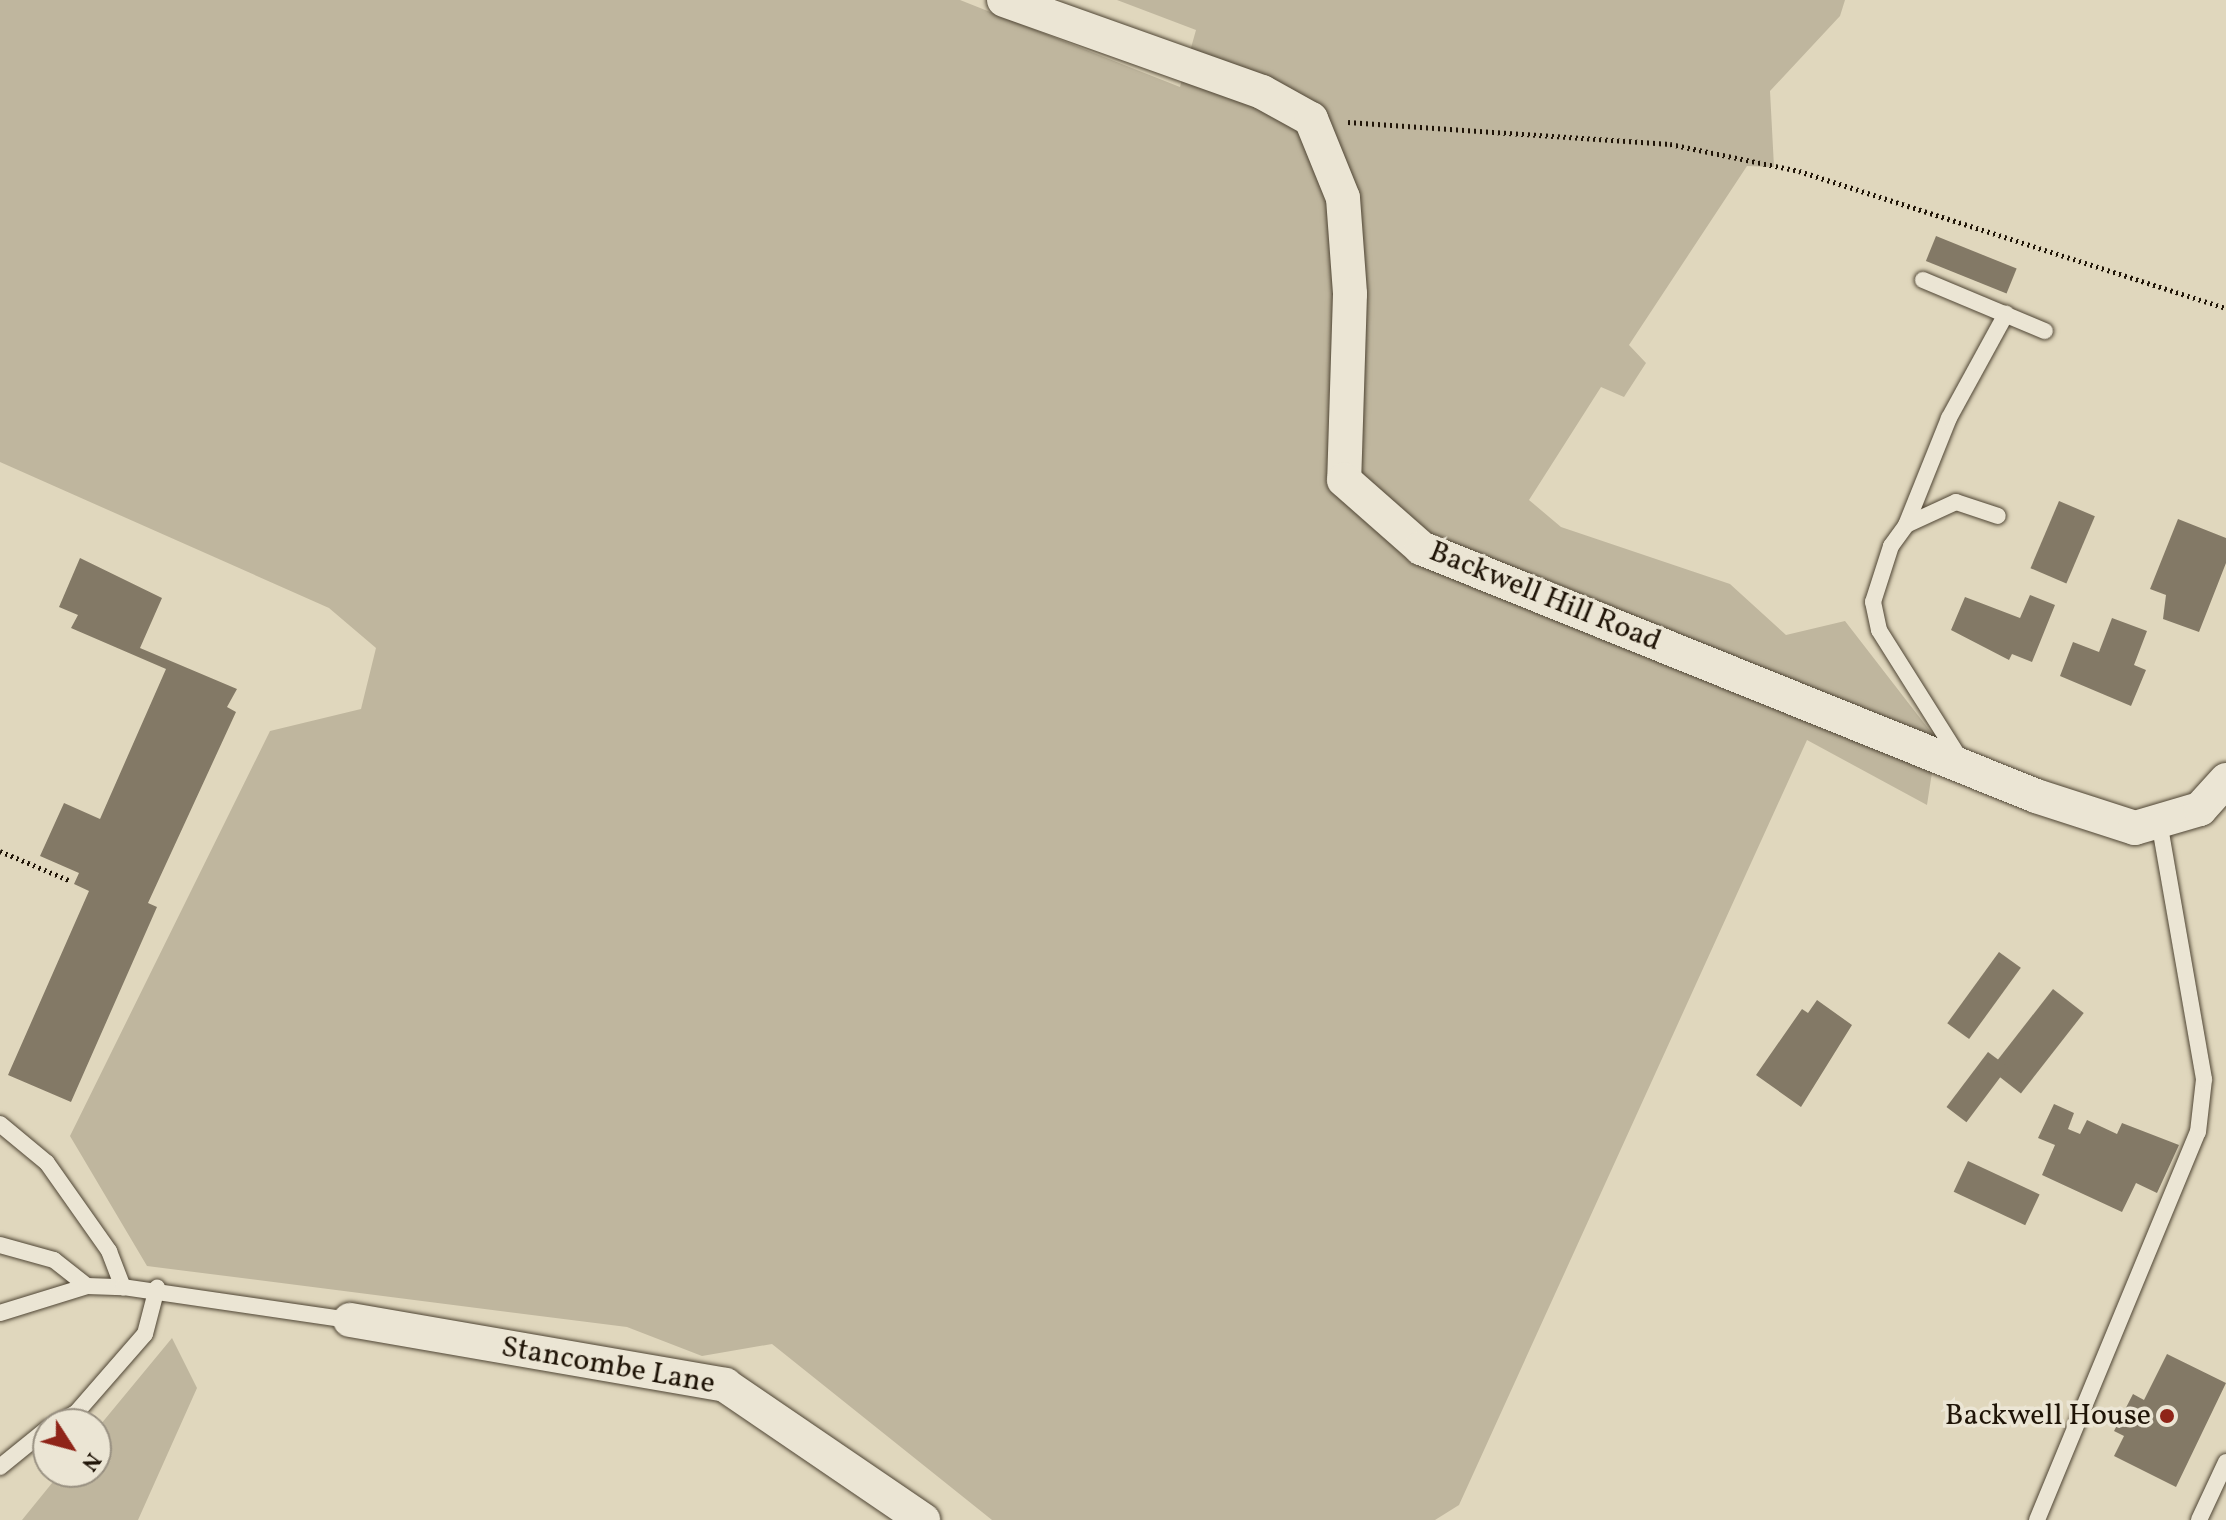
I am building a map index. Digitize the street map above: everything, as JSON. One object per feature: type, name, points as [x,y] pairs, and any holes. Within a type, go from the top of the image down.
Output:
[{"type":"street","points":[[1004,0],[1262,92],[1311,119]]},
{"type":"street","name":"Backwell Hill Road","points":[[1311,119],[1343,198],[1350,294],[1344,480],[1421,548],[1964,767],[2135,828],[2200,809],[2226,780]]},
{"type":"street","name":"Stancombe Lane","points":[[350,1320],[725,1385],[923,1520]]},
{"type":"lane","points":[[1923,280],[2045,331]]},
{"type":"lane","points":[[1964,767],[1874,617],[1891,546],[1906,525],[1949,418],[2006,314]]},
{"type":"lane","points":[[1906,525],[1956,502],[1998,516]]},
{"type":"lane","points":[[2037,1520],[2198,1132],[2204,1079],[2159,821]]},
{"type":"lane","points":[[0,1124],[47,1163],[109,1251],[123,1287]]},
{"type":"lane","points":[[0,1245],[54,1260],[87,1286]]},
{"type":"lane","points":[[0,1313],[87,1286],[157,1288],[350,1320]]},
{"type":"lane","points":[[80,1408],[145,1334],[157,1288]]},
{"type":"lane","points":[[0,1446],[32,1437]]},
{"type":"lane","points":[[0,1467],[26,1440]]},
{"type":"lane","points":[[2199,1520],[2226,1462]]},
{"type":"path","points":[[1311,119],[1670,144],[1799,171],[2226,308]]},
{"type":"path","points":[[0,851],[71,881]]},
{"type":"shaded area","points":[[0,0],[960,0],[1180,87],[1196,30],[1117,0],[1845,0],[1840,16],[1770,91],[1774,167],[1747,166],[1629,345],[1646,363],[1624,397],[1601,387],[1529,500],[1561,527],[1730,584],[1786,635],[1845,621],[1937,740],[1927,805],[1807,740],[1459,1505],[1435,1520],[992,1520],[772,1344],[702,1356],[627,1327],[147,1266],[70,1136],[270,731],[361,709],[376,648],[329,608],[0,462]]},
{"type":"shaded area","points":[[172,1338],[197,1388],[138,1520],[22,1520],[48,1488],[112,1488],[112,1411]]},
{"type":"building","points":[[1936,236],[2017,269],[2007,294],[1926,261]]},
{"type":"building","points":[[2059,501],[2095,516],[2066,583],[2030,568]]},
{"type":"building","points":[[2178,519],[2226,538],[2226,563],[2199,632],[2163,619],[2166,595],[2150,589]]},
{"type":"building","points":[[80,558],[162,598],[140,648],[237,689],[227,707],[236,712],[148,903],[157,907],[71,1102],[8,1075],[89,891],[74,884],[79,873],[40,856],[64,803],[100,819],[166,669],[71,628],[78,615],[59,607]]},
{"type":"building","points":[[2030,595],[2055,605],[2032,662],[2012,654],[2009,660],[1951,630],[1965,597],[2020,618]]},
{"type":"building","points":[[2112,618],[2147,631],[2134,665],[2146,670],[2131,706],[2060,676],[2073,642],[2099,652]]},
{"type":"building","points":[[1999,952],[2021,968],[1969,1039],[1947,1023]]},
{"type":"building","points":[[2053,989],[2084,1013],[2021,1093],[1990,1069]]},
{"type":"building","points":[[1817,1000],[1852,1025],[1801,1107],[1756,1075],[1802,1009],[1808,1013]]},
{"type":"building","points":[[1988,1052],[2008,1067],[1966,1122],[1946,1107]]},
{"type":"building","points":[[2054,1104],[2074,1113],[2068,1129],[2080,1134],[2087,1120],[2117,1134],[2122,1123],[2179,1145],[2157,1193],[2136,1183],[2122,1212],[2042,1175],[2055,1145],[2038,1138]]},
{"type":"building","points":[[1968,1161],[2040,1194],[2025,1225],[1954,1192]]},
{"type":"building","name":"Backwell House","points":[[2167,1354],[2226,1383],[2176,1487],[2114,1456],[2124,1436],[2114,1431],[2133,1394],[2144,1400]]},
{"type":"place","name":"Backwell House","points":[[2167,1416]]}]
